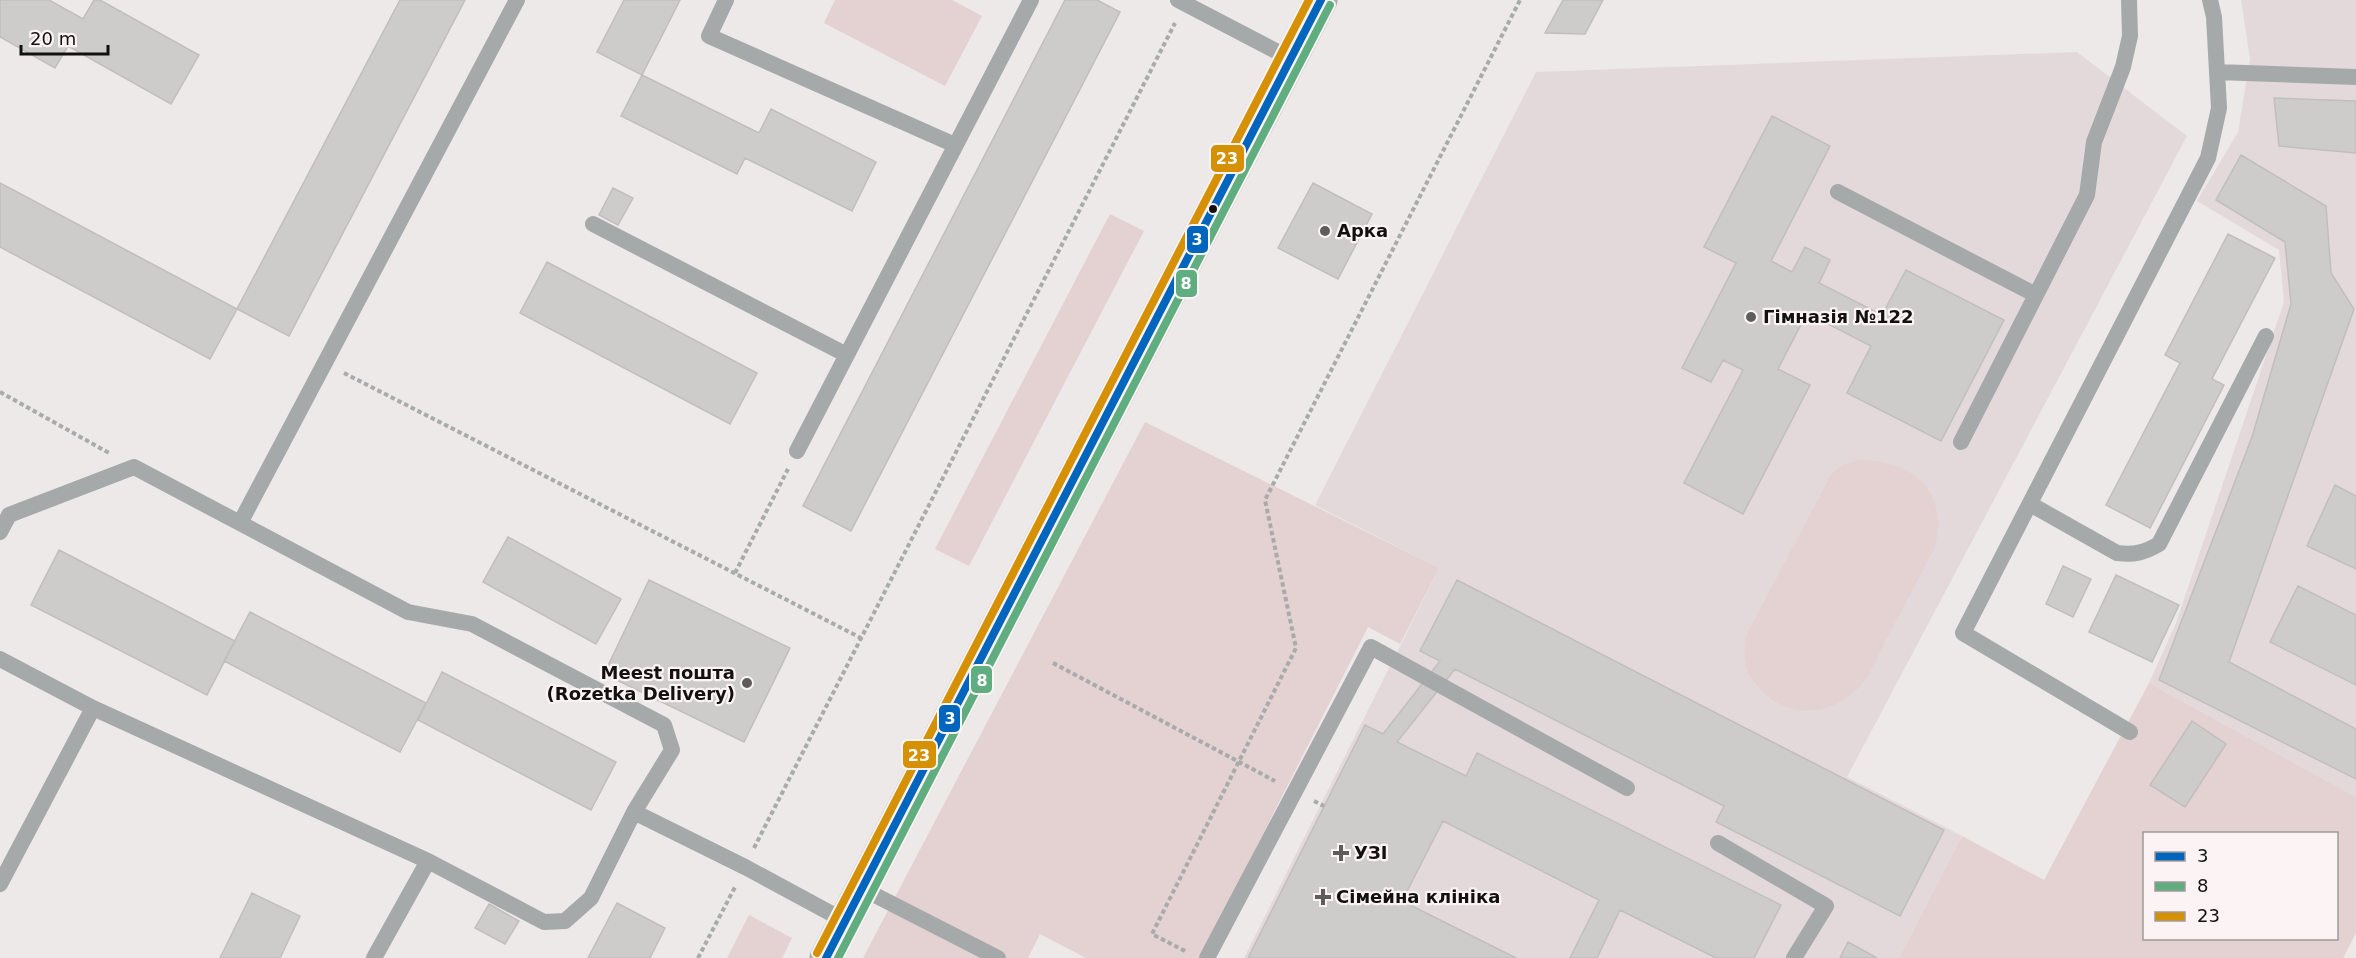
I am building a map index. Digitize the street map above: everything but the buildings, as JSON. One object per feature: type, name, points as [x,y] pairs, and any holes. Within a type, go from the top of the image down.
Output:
[{"type":"main road","points":[[826,958],[1321,0]]},
{"type":"lane","points":[[240,523],[517,0]]},
{"type":"lane","points":[[726,0],[709,36],[955,145]]},
{"type":"lane","points":[[797,451],[1031,0]]},
{"type":"lane","points":[[1961,442],[2087,195],[2094,142],[2108,111],[2130,36],[2129,0]]},
{"type":"lane","points":[[2130,732],[1963,633],[2208,158],[2219,108],[2214,17],[2210,0]]},
{"type":"lane","points":[[1181,2],[1291,59]]},
{"type":"lane","points":[[2217,72],[2356,77]]},
{"type":"lane","points":[[1838,192],[2036,295]]},
{"type":"lane","points":[[593,224],[847,355]]},
{"type":"lane","points":[[2030,504],[2117,553],[2132,555],[2147,552],[2159,544],[2266,336]]},
{"type":"lane","points":[[0,532],[9,515],[134,467],[408,612],[472,624],[664,725],[672,750],[634,813],[591,898],[565,921],[544,922],[428,861],[93,708],[0,659]]},
{"type":"lane","points":[[1207,958],[1371,647],[1627,788]]},
{"type":"lane","points":[[0,884],[93,708]]},
{"type":"lane","points":[[634,813],[745,867],[845,921]]},
{"type":"lane","points":[[1719,843],[1826,906],[1794,958]]},
{"type":"lane","points":[[375,958],[428,861]]},
{"type":"lane","points":[[863,889],[998,958]]},
{"type":"path","points":[[1190,953],[1152,934],[1296,648],[1265,500],[1520,0]]},
{"type":"path","points":[[698,958],[1181,2]]},
{"type":"path","points":[[325,363],[861,638]]},
{"type":"path","points":[[0,392],[134,467]]},
{"type":"path","points":[[735,573],[797,451]]},
{"type":"path","points":[[1053,663],[1324,806]]},
{"type":"shaded area","points":[[835,0],[952,0],[982,16],[945,86],[824,23]]},
{"type":"shaded area","points":[[2241,0],[2356,0],[2356,797],[2149,683],[2176,623],[2284,302],[2279,250],[2197,201],[2238,132],[2250,59]]},
{"type":"shaded area","name":"Гімназія №122","points":[[2077,52],[2187,136],[1847,777],[1962,836],[1899,958],[1244,958],[1439,568],[1315,505],[1536,72]]},
{"type":"shaded area","points":[[1110,214],[1144,231],[969,566],[935,549]]},
{"type":"shaded area","points":[[1145,422],[1439,568],[1400,644],[1368,627],[1200,958],[1086,958],[1040,934],[1028,958],[863,958]]},
{"type":"shaded area","points":[[1859,460],[1896,466],[1911,473],[1922,482],[1931,495],[1936,509],[1938,527],[1935,547],[1865,680],[1855,691],[1831,706],[1804,711],[1790,708],[1777,703],[1765,694],[1749,674],[1744,652],[1747,634],[1832,473],[1843,465]]},
{"type":"shaded area","points":[[2149,683],[2356,797],[2356,933],[2343,958],[1899,958],[1962,836],[2044,880]]},
{"type":"shaded area","points":[[749,915],[792,938],[782,958],[727,958]]},
{"type":"transit line","name":"23","points":[[817,953],[1309,0]]},
{"type":"transit line","name":"3","points":[[826,958],[1321,0]]},
{"type":"transit line","name":"8","points":[[838,958],[1330,5]]},
{"type":"place","name":"Арка","points":[[1325,231]]},
{"type":"place","name":"Гімназія №122","points":[[1751,317]]},
{"type":"place","name":"Meest пошта (Rozetka Delivery)","points":[[747,683]]},
{"type":"place","name":"УЗІ","points":[[1341,853]]},
{"type":"place","name":"Сімейна клініка","points":[[1323,897]]}]
